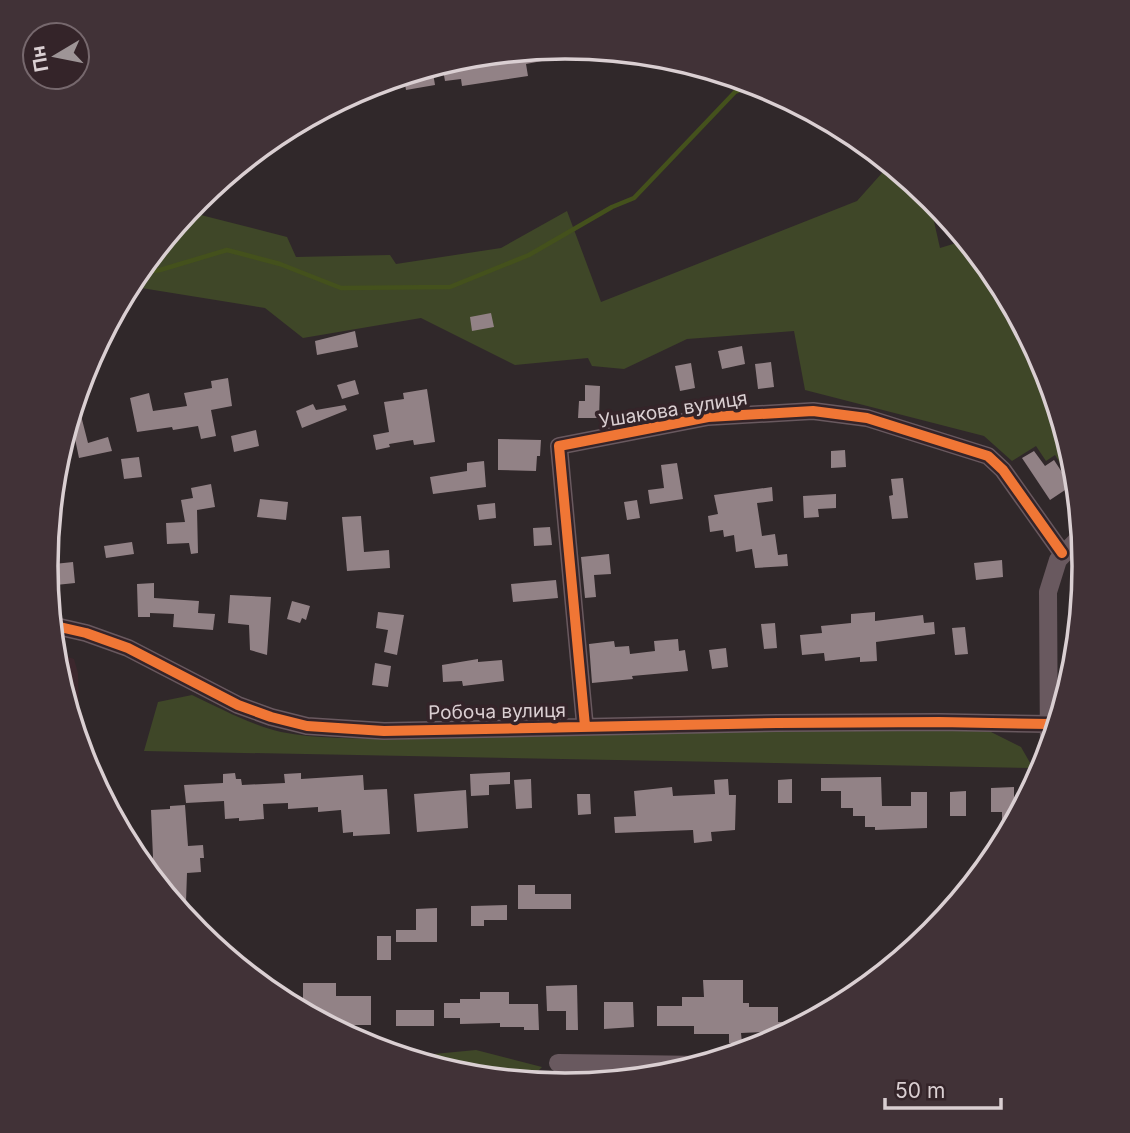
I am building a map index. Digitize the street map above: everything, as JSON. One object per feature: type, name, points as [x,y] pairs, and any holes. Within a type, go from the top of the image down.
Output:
[{"type":"street","name":"Ушакова вулиця","points":[[585,726],[559,446],[722,415],[813,411],[867,418],[988,456],[1003,470],[1062,553]]},
{"type":"street","points":[[1049,717],[1050,580],[1062,553],[1071,545]]},
{"type":"street","name":"Робоча вулиця","points":[[61,627],[128,648],[238,705],[307,726],[396,731],[939,722],[1047,724]]},
{"type":"street","points":[[558,1063],[661,1064]]},
{"type":"shaded area","points":[[66,656],[74,659],[78,673],[79,711]]},
{"type":"green space","points":[[883,172],[933,218],[940,248],[955,243],[967,258],[1004,313],[1034,372],[1063,468],[1055,455],[1046,461],[1036,446],[1012,461],[984,436],[805,390],[794,331],[687,339],[624,369],[592,366],[588,358],[515,365],[421,318],[303,338],[265,308],[141,288],[200,215],[287,237],[296,257],[390,255],[396,264],[501,248],[567,211],[601,302],[857,201]]},
{"type":"green space","points":[[192,695],[269,729],[335,738],[960,726],[991,732],[1021,747],[1032,766],[1031,768],[144,751],[158,702]]},
{"type":"green space","points":[[476,1050],[542,1067],[532,1073],[466,1064],[429,1054]]},
{"type":"building","points":[[542,60],[526,64],[528,76],[462,86],[461,79],[445,81],[444,75],[466,69]]},
{"type":"building","points":[[434,77],[435,85],[406,90],[405,85]]},
{"type":"building","points":[[491,313],[494,327],[472,331],[470,317]]},
{"type":"building","points":[[355,331],[358,347],[317,355],[315,341]]},
{"type":"building","points":[[742,346],[745,364],[722,369],[718,351]]},
{"type":"building","points":[[771,362],[774,387],[758,389],[755,364]]},
{"type":"building","points":[[691,363],[695,388],[680,391],[675,366]]},
{"type":"building","points":[[228,378],[232,406],[211,410],[216,436],[201,439],[198,426],[137,432],[130,398],[149,393],[153,411],[187,406],[184,393],[212,388],[211,381]]},
{"type":"building","points":[[355,380],[359,394],[342,399],[337,385]]},
{"type":"building","points":[[585,385],[600,386],[599,418],[578,418],[579,401],[585,401]]},
{"type":"building","points":[[427,389],[435,442],[414,445],[413,440],[389,444],[390,447],[376,450],[373,435],[389,432],[384,402],[404,399],[403,393]]},
{"type":"building","points":[[313,404],[316,410],[345,405],[347,410],[302,428],[296,411]]},
{"type":"building","points":[[81,416],[88,443],[108,437],[112,451],[79,458],[75,437]]},
{"type":"building","points":[[256,430],[259,446],[234,452],[231,436]]},
{"type":"building","points":[[498,439],[541,440],[536,471],[498,470]]},
{"type":"building","points":[[845,450],[846,467],[831,468],[831,451]]},
{"type":"building","points":[[1034,451],[1045,466],[1054,460],[1064,476],[1066,489],[1050,500],[1022,458]]},
{"type":"building","points":[[139,457],[142,477],[124,479],[121,459]]},
{"type":"building","points":[[484,461],[486,487],[433,494],[430,477],[467,471],[467,463]]},
{"type":"building","points":[[677,463],[683,499],[650,504],[648,490],[664,488],[661,465]]},
{"type":"building","points":[[903,478],[908,518],[892,519],[889,496],[893,495],[891,479]]},
{"type":"building","points":[[211,484],[215,507],[197,510],[198,553],[191,554],[189,543],[167,544],[166,523],[185,522],[181,500],[193,498],[191,488]]},
{"type":"building","points":[[772,487],[773,501],[757,503],[762,536],[775,534],[778,555],[787,554],[788,566],[755,568],[752,549],[736,552],[734,535],[724,537],[723,530],[710,532],[708,516],[718,514],[714,495]]},
{"type":"building","points":[[836,494],[836,508],[818,509],[819,517],[804,518],[803,496]]},
{"type":"building","points":[[260,499],[288,502],[286,520],[257,517]]},
{"type":"building","points":[[637,500],[640,518],[627,520],[624,502]]},
{"type":"building","points":[[495,503],[496,518],[479,520],[477,505]]},
{"type":"building","points":[[361,516],[364,552],[389,550],[390,568],[347,571],[342,517]]},
{"type":"building","points":[[550,527],[552,545],[534,546],[533,528]]},
{"type":"building","points":[[132,542],[134,554],[106,558],[104,546]]},
{"type":"building","points":[[609,554],[611,574],[594,575],[596,597],[585,598],[581,557]]},
{"type":"building","points":[[1002,560],[1003,577],[976,580],[974,563]]},
{"type":"building","points":[[73,562],[75,583],[59,585],[58,564]]},
{"type":"building","points":[[556,580],[558,598],[513,602],[511,584]]},
{"type":"building","points":[[154,583],[154,598],[199,601],[198,613],[215,614],[213,630],[173,627],[174,614],[150,613],[150,617],[138,617],[137,584]]},
{"type":"building","points":[[230,595],[271,597],[267,655],[250,650],[249,625],[228,623]]},
{"type":"building","points":[[292,601],[310,606],[306,620],[302,618],[300,623],[287,619]]},
{"type":"building","points":[[378,612],[404,615],[397,655],[384,652],[388,630],[376,628]]},
{"type":"building","points":[[875,612],[875,621],[923,615],[924,623],[934,622],[935,634],[876,642],[877,661],[860,662],[860,657],[825,661],[824,653],[802,655],[800,635],[822,633],[821,626],[851,623],[851,614]]},
{"type":"building","points":[[775,623],[777,648],[764,649],[761,624]]},
{"type":"building","points":[[965,627],[968,654],[955,655],[952,628]]},
{"type":"building","points":[[678,639],[679,651],[685,650],[688,671],[592,683],[589,644],[614,641],[615,647],[629,646],[630,654],[655,651],[654,641]]},
{"type":"building","points":[[726,648],[728,667],[712,669],[709,650]]},
{"type":"building","points":[[478,659],[478,662],[502,660],[504,681],[463,686],[462,681],[443,682],[442,665]]},
{"type":"building","points":[[375,663],[391,666],[388,687],[372,685]]},
{"type":"building","points":[[510,772],[510,784],[489,785],[489,795],[471,796],[470,774]]},
{"type":"building","points":[[235,773],[236,779],[241,779],[242,785],[285,783],[284,774],[301,773],[301,779],[363,775],[364,790],[387,789],[390,834],[353,836],[353,832],[343,833],[341,810],[318,812],[318,807],[288,809],[288,803],[263,804],[264,819],[239,821],[239,818],[225,819],[224,801],[186,803],[184,785],[223,783],[223,774]]},
{"type":"building","points":[[881,777],[882,806],[911,806],[911,792],[927,792],[927,828],[875,830],[875,827],[865,827],[865,816],[853,816],[853,808],[841,808],[841,791],[821,791],[821,778]]},
{"type":"building","points":[[531,779],[532,808],[516,809],[514,780]]},
{"type":"building","points":[[728,779],[729,795],[736,795],[735,830],[711,832],[712,841],[694,843],[693,830],[615,833],[614,817],[636,816],[634,791],[672,787],[673,796],[715,794],[714,780]]},
{"type":"building","points":[[792,779],[792,803],[778,803],[778,780]]},
{"type":"building","points":[[1014,787],[1014,802],[1002,823],[1002,812],[991,812],[991,788]]},
{"type":"building","points":[[466,790],[468,828],[417,832],[414,794]]},
{"type":"building","points":[[966,791],[966,816],[950,816],[950,792]]},
{"type":"building","points":[[577,794],[590,794],[591,814],[578,815]]},
{"type":"building","points":[[185,805],[188,846],[203,845],[201,872],[187,873],[186,902],[153,862],[151,810],[170,809],[170,806]]},
{"type":"building","points":[[518,885],[535,885],[535,894],[571,894],[571,909],[518,909]]},
{"type":"building","points":[[507,905],[507,920],[484,920],[484,926],[471,926],[471,906]]},
{"type":"building","points":[[437,908],[437,942],[396,942],[396,930],[416,930],[416,909]]},
{"type":"building","points":[[377,936],[391,936],[391,960],[377,960]]},
{"type":"building","points":[[703,980],[743,980],[743,1003],[749,1003],[749,1007],[778,1007],[778,1022],[787,1022],[765,1032],[741,1033],[742,1042],[738,1043],[729,1043],[729,1034],[694,1034],[694,1026],[657,1026],[657,1006],[682,1006],[682,997],[704,997]]},
{"type":"building","points":[[303,983],[336,983],[336,996],[371,996],[371,1025],[350,1025],[300,999],[303,999]]},
{"type":"building","points":[[577,985],[578,1030],[566,1030],[566,1011],[547,1011],[546,986]]},
{"type":"building","points":[[480,992],[509,992],[509,1004],[538,1004],[539,1030],[500,1027],[500,1023],[460,1024],[460,1018],[444,1018],[444,1003],[460,1003],[460,999],[480,999]]},
{"type":"building","points":[[604,1002],[633,1002],[634,1027],[604,1029]]},
{"type":"building","points":[[396,1010],[434,1010],[434,1026],[396,1026]]},
{"type":"waterway","points":[[153,271],[227,250],[280,264],[341,288],[450,287],[529,255],[612,207],[634,198],[739,90]]},
{"type":"cycle path","points":[[585,726],[559,446],[708,417],[813,411],[867,418],[988,456],[1003,470],[1062,553]]},
{"type":"cycle path","points":[[61,627],[128,648],[238,705],[307,726],[384,731],[777,723],[1047,724]]}]
